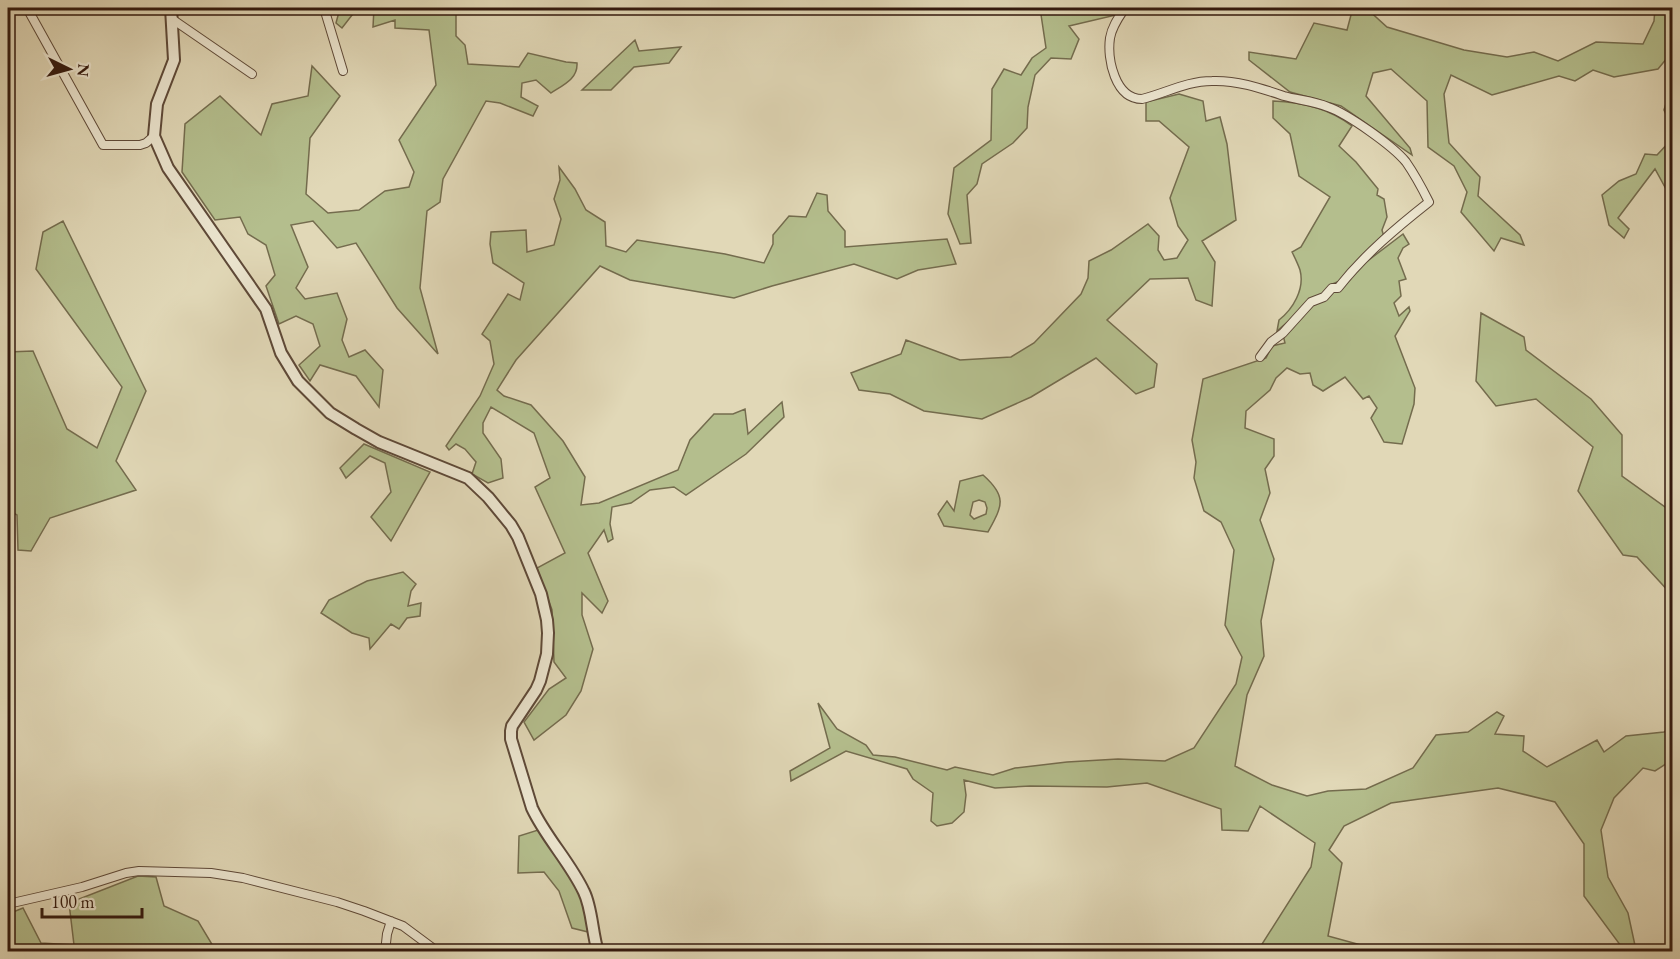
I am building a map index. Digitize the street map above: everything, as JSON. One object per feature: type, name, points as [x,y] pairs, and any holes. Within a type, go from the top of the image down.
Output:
[{"type":"street","points":[[27,8],[51,47],[103,145],[140,145],[154,136]]},
{"type":"street","points":[[324,8],[343,71]]},
{"type":"street","points":[[1125,8],[1114,26],[1110,38],[1110,50],[1116,81],[1130,96],[1142,99],[1184,84],[1223,81],[1241,83],[1327,106],[1351,119],[1404,160],[1418,180],[1429,202],[1376,247],[1352,270],[1338,288],[1332,288],[1324,297],[1311,302],[1283,333],[1271,342],[1260,357]]},
{"type":"street","points":[[172,13],[174,60],[157,104],[154,136],[168,168],[266,309],[281,353],[300,383],[330,413],[356,429],[468,478],[488,497],[515,530],[541,594],[548,633],[547,654],[540,681],[511,728],[511,739],[532,808],[585,895],[598,951]]},
{"type":"street","points":[[172,13],[252,74]]},
{"type":"street","points":[[8,904],[82,887],[126,873],[151,870],[212,873],[243,878],[337,902],[403,926],[438,951]]},
{"type":"street","points":[[385,951],[391,921]]},
{"type":"green space","points":[[340,8],[363,8],[356,10],[342,28],[336,23]]},
{"type":"green space","points":[[374,8],[456,8],[456,36],[465,45],[468,64],[519,67],[528,53],[577,63],[577,69],[572,77],[551,93],[536,80],[522,83],[521,97],[538,106],[533,116],[500,103],[486,101],[443,179],[440,202],[427,211],[420,288],[438,354],[397,308],[356,243],[337,248],[313,221],[291,225],[308,267],[296,288],[305,299],[337,293],[347,319],[342,340],[349,357],[365,350],[383,370],[379,407],[356,376],[320,365],[310,381],[299,365],[320,346],[313,324],[296,316],[279,324],[266,286],[275,275],[266,245],[248,234],[240,217],[215,220],[182,172],[185,124],[220,96],[261,135],[272,104],[308,96],[312,66],[340,96],[310,138],[306,194],[328,213],[359,210],[385,191],[409,187],[414,172],[399,140],[436,85],[429,30],[395,28],[395,20],[373,27]]},
{"type":"green space","points":[[1040,8],[1115,8],[1116,15],[1069,26],[1079,39],[1071,59],[1051,58],[1035,75],[1028,107],[1027,128],[1013,143],[982,164],[977,184],[967,195],[971,243],[960,244],[948,214],[954,168],[991,140],[992,89],[1004,69],[1021,75],[1032,58],[1046,48]]},
{"type":"green space","points":[[1342,8],[1366,8],[1387,27],[1464,50],[1507,57],[1534,52],[1558,61],[1596,42],[1643,44],[1654,21],[1655,8],[1672,8],[1672,52],[1658,69],[1614,77],[1593,70],[1575,81],[1559,76],[1492,95],[1451,75],[1444,94],[1449,143],[1480,177],[1478,196],[1520,235],[1524,245],[1501,238],[1494,251],[1461,212],[1467,192],[1454,166],[1428,147],[1427,101],[1391,69],[1373,73],[1366,96],[1410,148],[1412,155],[1341,106],[1290,92],[1249,60],[1249,52],[1296,59],[1314,23],[1347,30],[1351,15]]},
{"type":"green space","points":[[635,40],[639,51],[681,47],[669,63],[634,67],[611,90],[582,90]]},
{"type":"green space","points":[[1670,90],[1672,91],[1672,128],[1664,110]]},
{"type":"green space","points":[[1179,94],[1203,101],[1206,121],[1220,117],[1227,144],[1236,220],[1202,241],[1215,262],[1212,306],[1196,300],[1188,278],[1150,279],[1107,320],[1157,364],[1154,387],[1136,394],[1096,358],[1031,397],[982,419],[924,411],[890,394],[859,390],[851,373],[901,354],[906,340],[960,360],[1011,357],[1034,343],[1081,294],[1088,278],[1089,261],[1111,250],[1148,224],[1159,236],[1158,250],[1164,260],[1177,258],[1188,240],[1178,226],[1170,198],[1189,147],[1159,121],[1146,121],[1146,102]]},
{"type":"green space","points":[[1273,101],[1325,110],[1352,126],[1339,146],[1356,162],[1378,189],[1377,195],[1384,199],[1387,217],[1382,230],[1384,237],[1342,280],[1332,284],[1324,295],[1277,331],[1279,320],[1297,298],[1301,284],[1300,270],[1292,252],[1301,247],[1330,197],[1299,176],[1290,134],[1273,118]]},
{"type":"green space","points":[[1672,139],[1672,200],[1655,169],[1618,218],[1629,229],[1624,238],[1609,225],[1602,195],[1619,181],[1636,174],[1645,154],[1657,155]]},
{"type":"green space","points":[[559,167],[575,189],[586,210],[605,222],[606,246],[626,252],[637,240],[725,254],[764,263],[773,244],[773,235],[789,216],[806,217],[817,193],[827,195],[828,211],[845,231],[845,247],[947,239],[956,264],[918,270],[897,279],[854,264],[734,298],[630,280],[600,266],[516,360],[497,390],[504,396],[531,405],[563,441],[585,477],[581,505],[599,503],[678,470],[690,440],[714,414],[733,414],[745,409],[748,434],[782,402],[784,417],[746,454],[686,495],[674,487],[650,490],[631,503],[612,507],[610,524],[613,539],[608,542],[604,530],[588,553],[608,601],[602,613],[582,593],[582,615],[593,649],[581,691],[566,715],[534,740],[524,722],[549,689],[566,678],[554,662],[552,610],[537,568],[565,553],[535,487],[550,478],[534,433],[491,407],[483,423],[483,433],[501,459],[503,478],[488,483],[472,474],[476,462],[465,449],[456,444],[449,450],[446,446],[480,396],[494,364],[490,341],[482,334],[508,294],[520,300],[524,283],[493,263],[491,232],[526,230],[527,252],[554,245],[561,219],[554,199],[560,180]]},
{"type":"green space","points":[[63,221],[146,391],[116,461],[136,490],[50,518],[31,551],[18,550],[17,515],[8,510],[8,352],[33,351],[67,429],[97,448],[122,387],[36,269],[43,232]]},
{"type":"green space","points":[[1403,234],[1409,244],[1403,248],[1398,258],[1406,279],[1399,281],[1401,296],[1394,303],[1399,316],[1409,307],[1410,311],[1395,336],[1415,388],[1414,404],[1402,444],[1384,442],[1371,418],[1377,408],[1369,396],[1363,399],[1345,377],[1323,391],[1313,385],[1310,373],[1300,374],[1287,368],[1276,378],[1270,390],[1246,411],[1245,428],[1274,439],[1274,456],[1265,469],[1270,493],[1260,520],[1274,559],[1261,621],[1264,656],[1247,695],[1235,766],[1272,785],[1307,796],[1328,791],[1366,789],[1413,768],[1436,735],[1468,732],[1497,712],[1504,716],[1495,734],[1524,736],[1523,751],[1547,767],[1597,740],[1604,752],[1626,736],[1664,732],[1672,727],[1672,760],[1655,771],[1643,768],[1614,798],[1601,830],[1608,877],[1628,913],[1636,950],[1641,951],[1619,951],[1621,946],[1584,896],[1584,844],[1555,802],[1498,788],[1391,803],[1344,826],[1329,850],[1342,863],[1328,936],[1368,947],[1373,951],[1257,952],[1311,867],[1315,843],[1260,806],[1248,831],[1222,830],[1221,809],[1147,783],[1107,787],[995,788],[964,780],[966,795],[964,812],[952,823],[937,826],[931,821],[933,793],[913,779],[907,769],[846,751],[791,781],[790,771],[830,748],[818,703],[837,729],[866,745],[873,755],[895,757],[947,770],[955,767],[993,775],[1015,768],[1067,762],[1118,759],[1165,761],[1194,748],[1236,684],[1242,657],[1225,625],[1234,550],[1221,522],[1204,511],[1194,478],[1196,462],[1192,440],[1203,379],[1266,358],[1272,346],[1285,343],[1283,335],[1312,303]]},
{"type":"green space","points":[[1481,313],[1524,337],[1526,350],[1591,399],[1622,435],[1622,476],[1672,512],[1672,595],[1637,557],[1623,555],[1578,491],[1593,447],[1536,399],[1496,406],[1476,381]]},
{"type":"green space","points":[[364,444],[430,472],[391,541],[371,517],[391,492],[385,463],[370,456],[346,478],[340,468]]},
{"type":"green space","points":[[983,475],[996,490],[1000,502],[999,508],[988,532],[944,526],[938,514],[947,501],[954,511],[960,481]],"holes":[[[979,500],[985,502],[986,514],[974,519],[970,515],[973,502]]]},
{"type":"green space","points":[[403,572],[416,584],[411,591],[408,606],[421,603],[420,616],[407,618],[399,629],[391,624],[370,649],[369,638],[352,633],[321,613],[329,600],[367,581]]},
{"type":"green space","points":[[538,830],[553,846],[584,902],[588,932],[572,928],[559,891],[544,872],[518,873],[519,836]]},
{"type":"green space","points":[[138,876],[156,877],[164,906],[198,921],[216,951],[8,951],[8,914],[23,908],[41,943],[74,945],[69,903]]}]
